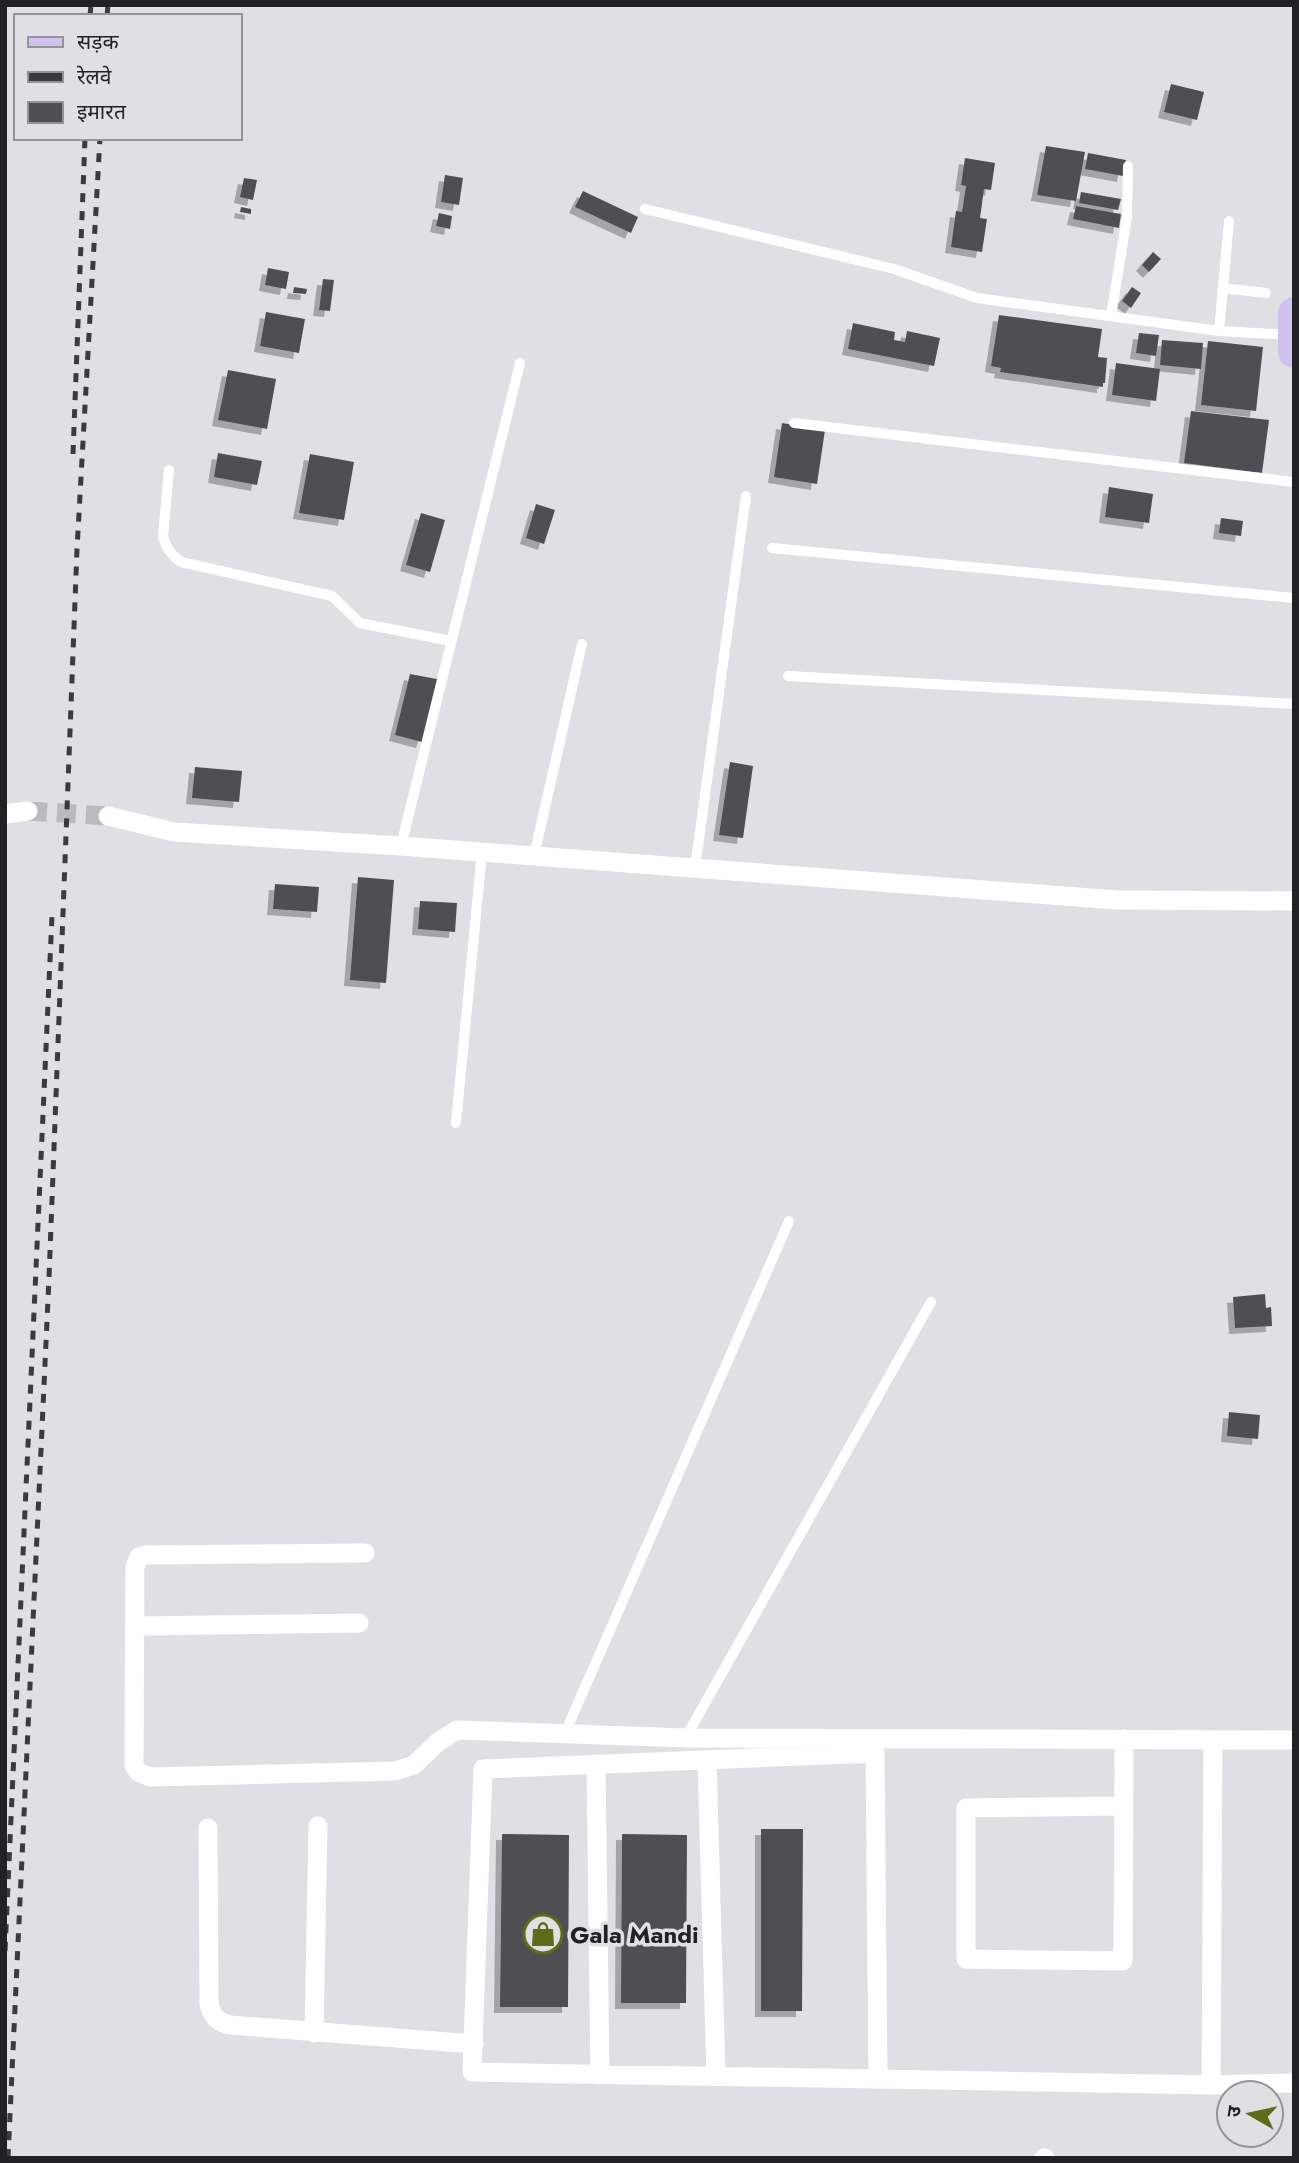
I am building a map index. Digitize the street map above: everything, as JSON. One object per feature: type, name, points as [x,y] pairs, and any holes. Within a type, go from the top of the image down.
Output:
[{"type":"main road","points":[[1294,313],[1294,352]]},
{"type":"street","points":[[5,814],[28,811]]},
{"type":"street","points":[[108,816],[174,832],[401,846],[1117,900],[1294,901]]},
{"type":"street","points":[[365,1553],[145,1555],[139,1558],[135,1567],[134,1765],[138,1772],[150,1777],[395,1771],[414,1765],[438,1742],[457,1730],[685,1738],[1294,1740]]},
{"type":"street","points":[[135,1626],[359,1623]]},
{"type":"street","points":[[1124,1740],[1124,1806],[1123,1961],[966,1959],[966,1808],[1124,1806]]},
{"type":"street","points":[[1211,2085],[1213,1740]]},
{"type":"street","points":[[878,2079],[875,1753],[483,1769],[472,2073],[1211,2085],[1294,2083]]},
{"type":"street","points":[[707,1760],[716,2076]]},
{"type":"street","points":[[596,1764],[600,2075]]},
{"type":"street","points":[[314,2033],[318,1826]]},
{"type":"street","points":[[208,1828],[209,2004],[215,2019],[230,2025],[474,2044]]},
{"type":"lane","points":[[1111,316],[1128,217],[1128,166]]},
{"type":"lane","points":[[645,209],[894,269],[977,298],[1219,331],[1293,335]]},
{"type":"lane","points":[[1219,331],[1229,221]]},
{"type":"lane","points":[[1223,288],[1266,293]]},
{"type":"lane","points":[[401,846],[520,363]]},
{"type":"lane","points":[[794,423],[1294,482]]},
{"type":"lane","points":[[169,470],[163,536],[171,555],[181,562],[332,596],[360,623],[451,640]]},
{"type":"lane","points":[[695,868],[746,496]]},
{"type":"lane","points":[[772,548],[1294,598]]},
{"type":"lane","points":[[534,856],[582,644]]},
{"type":"lane","points":[[788,676],[1294,704]]},
{"type":"lane","points":[[456,1123],[482,852]]},
{"type":"lane","points":[[565,1733],[789,1221]]},
{"type":"lane","points":[[685,1738],[931,1302]]},
{"type":"building","points":[[1171,84],[1204,92],[1197,120],[1164,112]]},
{"type":"building","points":[[1046,146],[1085,152],[1076,201],[1037,195]]},
{"type":"building","points":[[1088,153],[1126,160],[1123,176],[1085,169]]},
{"type":"building","points":[[965,158],[995,163],[991,190],[984,189],[980,218],[987,219],[982,252],[951,247],[956,211],[962,212],[966,186],[961,185]]},
{"type":"building","points":[[445,175],[463,178],[459,205],[441,202]]},
{"type":"building","points":[[244,178],[257,180],[253,200],[240,197]]},
{"type":"building","points":[[583,191],[638,217],[631,233],[575,207]]},
{"type":"building","points":[[1081,192],[1121,199],[1118,210],[1079,203]]},
{"type":"building","points":[[1076,206],[1121,214],[1119,228],[1073,219]]},
{"type":"building","points":[[241,207],[251,209],[251,214],[240,212]]},
{"type":"building","points":[[439,213],[452,216],[450,229],[436,226]]},
{"type":"building","points":[[1153,252],[1161,259],[1149,272],[1142,265]]},
{"type":"building","points":[[268,268],[289,272],[286,289],[265,285]]},
{"type":"building","points":[[323,279],[334,280],[330,311],[319,310]]},
{"type":"building","points":[[294,287],[307,289],[306,294],[293,293]]},
{"type":"building","points":[[1132,287],[1141,293],[1131,308],[1122,301]]},
{"type":"building","points":[[266,312],[305,319],[299,353],[260,346]]},
{"type":"building","points":[[999,315],[1102,329],[1098,357],[1107,358],[1103,387],[1000,372],[1001,368],[991,366]]},
{"type":"building","points":[[853,323],[895,332],[894,340],[905,342],[907,331],[940,338],[934,366],[848,349]]},
{"type":"building","points":[[1139,333],[1159,335],[1156,356],[1136,353]]},
{"type":"building","points":[[1162,340],[1203,343],[1201,369],[1160,365]]},
{"type":"building","points":[[1208,341],[1263,347],[1256,411],[1201,405]]},
{"type":"building","points":[[1116,363],[1160,369],[1156,401],[1112,395]]},
{"type":"building","points":[[228,370],[276,379],[267,429],[218,420]]},
{"type":"building","points":[[1191,411],[1269,420],[1262,473],[1184,463]]},
{"type":"building","points":[[782,423],[825,430],[817,484],[774,477]]},
{"type":"building","points":[[218,453],[262,461],[257,485],[214,477]]},
{"type":"building","points":[[310,454],[354,462],[344,520],[299,513]]},
{"type":"building","points":[[1109,487],[1153,494],[1149,523],[1105,517]]},
{"type":"building","points":[[536,504],[555,510],[544,544],[526,538]]},
{"type":"building","points":[[421,513],[445,520],[430,572],[406,565]]},
{"type":"building","points":[[1221,518],[1243,521],[1241,536],[1219,533]]},
{"type":"building","points":[[410,674],[442,680],[422,742],[395,735]]},
{"type":"building","points":[[730,762],[753,766],[743,838],[719,835]]},
{"type":"building","points":[[195,767],[242,771],[239,802],[192,798]]},
{"type":"building","points":[[358,877],[394,880],[386,983],[350,980]]},
{"type":"building","points":[[275,884],[319,887],[317,912],[273,909]]},
{"type":"building","points":[[420,901],[457,903],[455,932],[418,929]]},
{"type":"building","points":[[1265,1294],[1266,1308],[1271,1307],[1272,1326],[1235,1328],[1233,1297]]},
{"type":"building","points":[[1229,1412],[1260,1415],[1258,1439],[1227,1436]]},
{"type":"building","points":[[761,1829],[803,1829],[802,2011],[761,2011]]},
{"type":"building","points":[[502,1834],[569,1835],[568,2007],[500,2007]]},
{"type":"building","points":[[622,1834],[687,1835],[686,2003],[621,2003]]},
{"type":"tunnel","points":[[28,811],[108,816]]},
{"type":"railway","points":[[90,14],[91,5]]},
{"type":"railway","points":[[107,14],[108,5]]},
{"type":"railway","points":[[73,454],[85,140]]},
{"type":"railway","points":[[8,2158],[49,1278],[77,549],[100,140]]},
{"type":"railway","points":[[5,1951],[52,916]]},
{"type":"place","name":"Gala Mandi","points":[[543,1934]]}]
